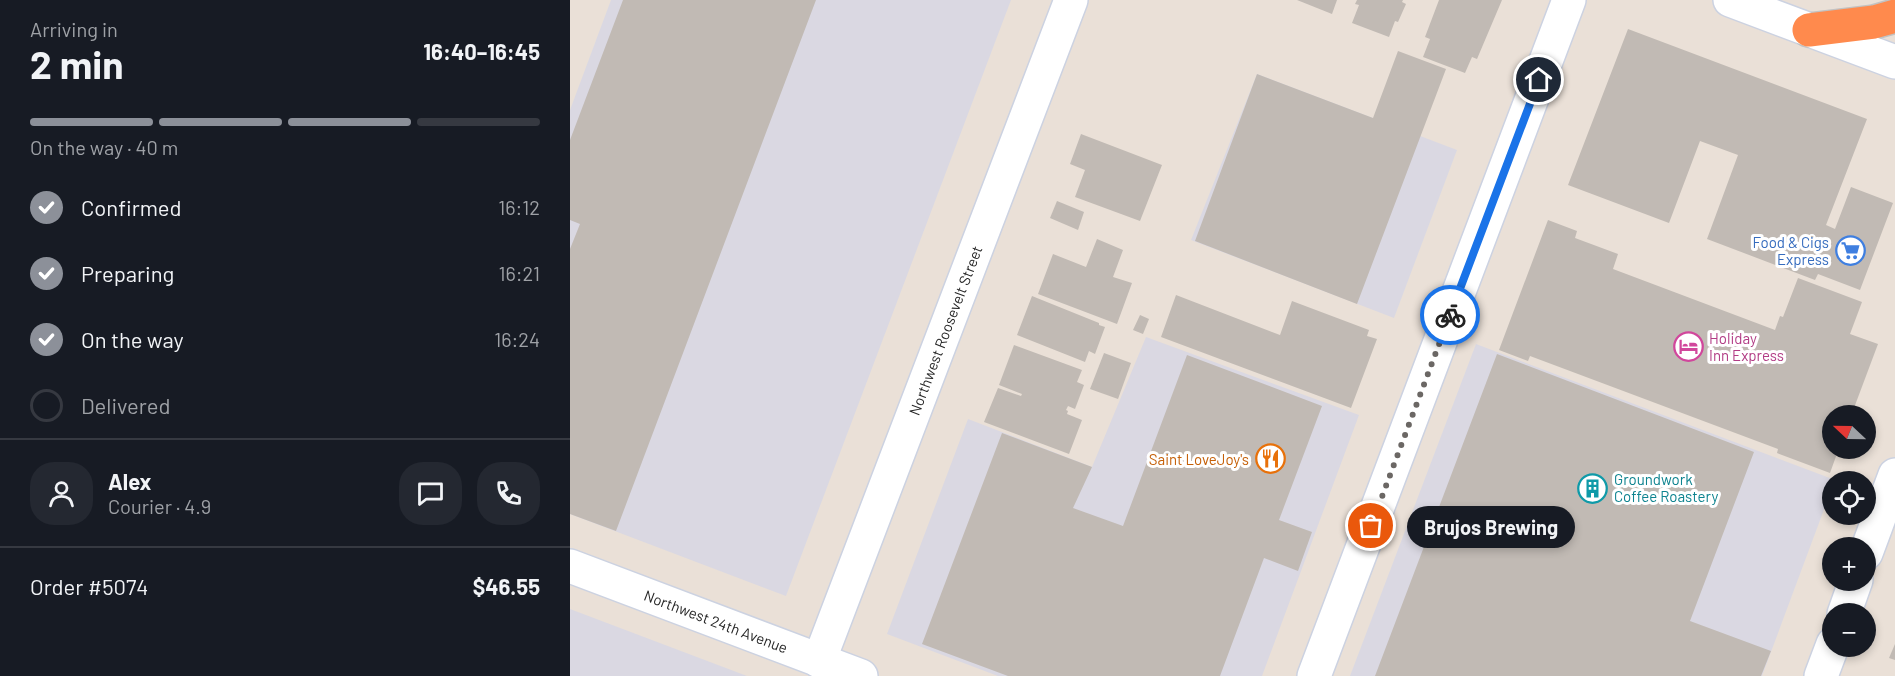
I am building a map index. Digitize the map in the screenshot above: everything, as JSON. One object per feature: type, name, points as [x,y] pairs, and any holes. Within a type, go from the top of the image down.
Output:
[{"type":"highway","points":[[1809,30],[1895,16]]},
{"type":"street","name":"Northwest Roosevelt Street","points":[[819,661],[1071,0]]},
{"type":"street","points":[[1314,676],[1569,0]]},
{"type":"street","points":[[1730,0],[1895,62]]},
{"type":"street","points":[[1876,537],[1887,520],[1895,475]]},
{"type":"street","name":"Northwest 24th Avenue","points":[[570,566],[861,676]]},
{"type":"street","points":[[1821,676],[1828,657]]},
{"type":"shaded area","points":[[611,0],[1011,0],[786,596],[570,514],[570,110]]},
{"type":"shaded area","points":[[1257,74],[1457,150],[1394,318],[1191,240]]},
{"type":"shaded area","points":[[1146,337],[1359,415],[1262,676],[998,676],[887,634],[968,419],[1092,467]]},
{"type":"shaded area","points":[[1476,344],[1822,475],[1822,515],[1762,676],[1350,676]]},
{"type":"shaded area","points":[[570,609],[747,676],[570,676]]},
{"type":"building","points":[[623,0],[816,0],[616,531],[570,514],[570,249],[580,224],[570,220],[570,140]]},
{"type":"building","points":[[1297,0],[1337,0],[1332,14]]},
{"type":"building","points":[[1357,0],[1403,0],[1402,2],[1406,4],[1398,22],[1395,21],[1389,37],[1352,23],[1359,5],[1355,4]]},
{"type":"building","points":[[1439,0],[1502,0],[1477,59],[1472,57],[1465,73],[1423,57],[1430,39],[1425,37]]},
{"type":"building","points":[[1628,29],[1867,119],[1826,225],[1835,229],[1851,187],[1893,203],[1860,290],[1818,274],[1815,280],[1707,239],[1738,155],[1700,141],[1669,223],[1568,185]]},
{"type":"building","points":[[1398,51],[1446,69],[1357,304],[1195,241],[1257,74],[1373,118]]},
{"type":"building","points":[[1081,134],[1162,165],[1140,221],[1075,197],[1085,170],[1070,164]]},
{"type":"building","points":[[1057,201],[1084,212],[1078,230],[1050,218]]},
{"type":"building","name":"Holiday Inn Express","points":[[1548,220],[1577,231],[1575,238],[1618,254],[1613,269],[1775,330],[1780,316],[1783,317],[1798,278],[1862,302],[1850,334],[1878,344],[1855,405],[1822,405],[1822,459],[1835,459],[1831,471],[1825,471],[1777,453],[1778,449],[1530,356],[1528,361],[1499,350]]},
{"type":"building","points":[[1097,239],[1123,250],[1113,277],[1132,283],[1117,324],[1038,294],[1053,254],[1086,267]]},
{"type":"building","points":[[1176,295],[1280,335],[1292,301],[1369,330],[1367,336],[1377,339],[1351,408],[1161,337]]},
{"type":"building","points":[[1032,296],[1105,327],[1095,354],[1089,351],[1085,362],[1017,335]]},
{"type":"building","points":[[1140,315],[1149,319],[1143,334],[1133,330]]},
{"type":"building","points":[[1014,345],[1082,370],[1077,382],[1084,385],[1075,409],[1068,406],[1066,410],[1067,414],[1082,420],[1069,454],[984,422],[998,388],[1021,396],[1022,394],[999,385]]},
{"type":"building","points":[[1104,353],[1131,363],[1118,399],[1090,389]]},
{"type":"building","points":[[1497,354],[1754,452],[1690,621],[1771,651],[1761,676],[1375,676]]},
{"type":"building","points":[[1187,355],[1322,406],[1279,520],[1312,532],[1298,571],[1264,558],[1220,676],[1008,676],[922,644],[1002,433],[1092,467],[1073,508],[1123,526]]},
{"type":"building","points":[[1895,644],[1895,660],[1889,658]]},
{"type":"way so far","points":[[1371,526],[1450,315]]},
{"type":"place","name":"Food & Cigs Express","points":[[1850,251]]},
{"type":"place","name":"Holiday Inn Express","points":[[1688,347]]},
{"type":"place","name":"Saint LoveJoy's","points":[[1270,459]]},
{"type":"place","name":"Groundwork Coffee Roastery","points":[[1593,488]]},
{"type":"place","name":"Brujos Brewing","points":[[1371,526]]},
{"type":"route","points":[[1450,315],[1539,80]]}]
